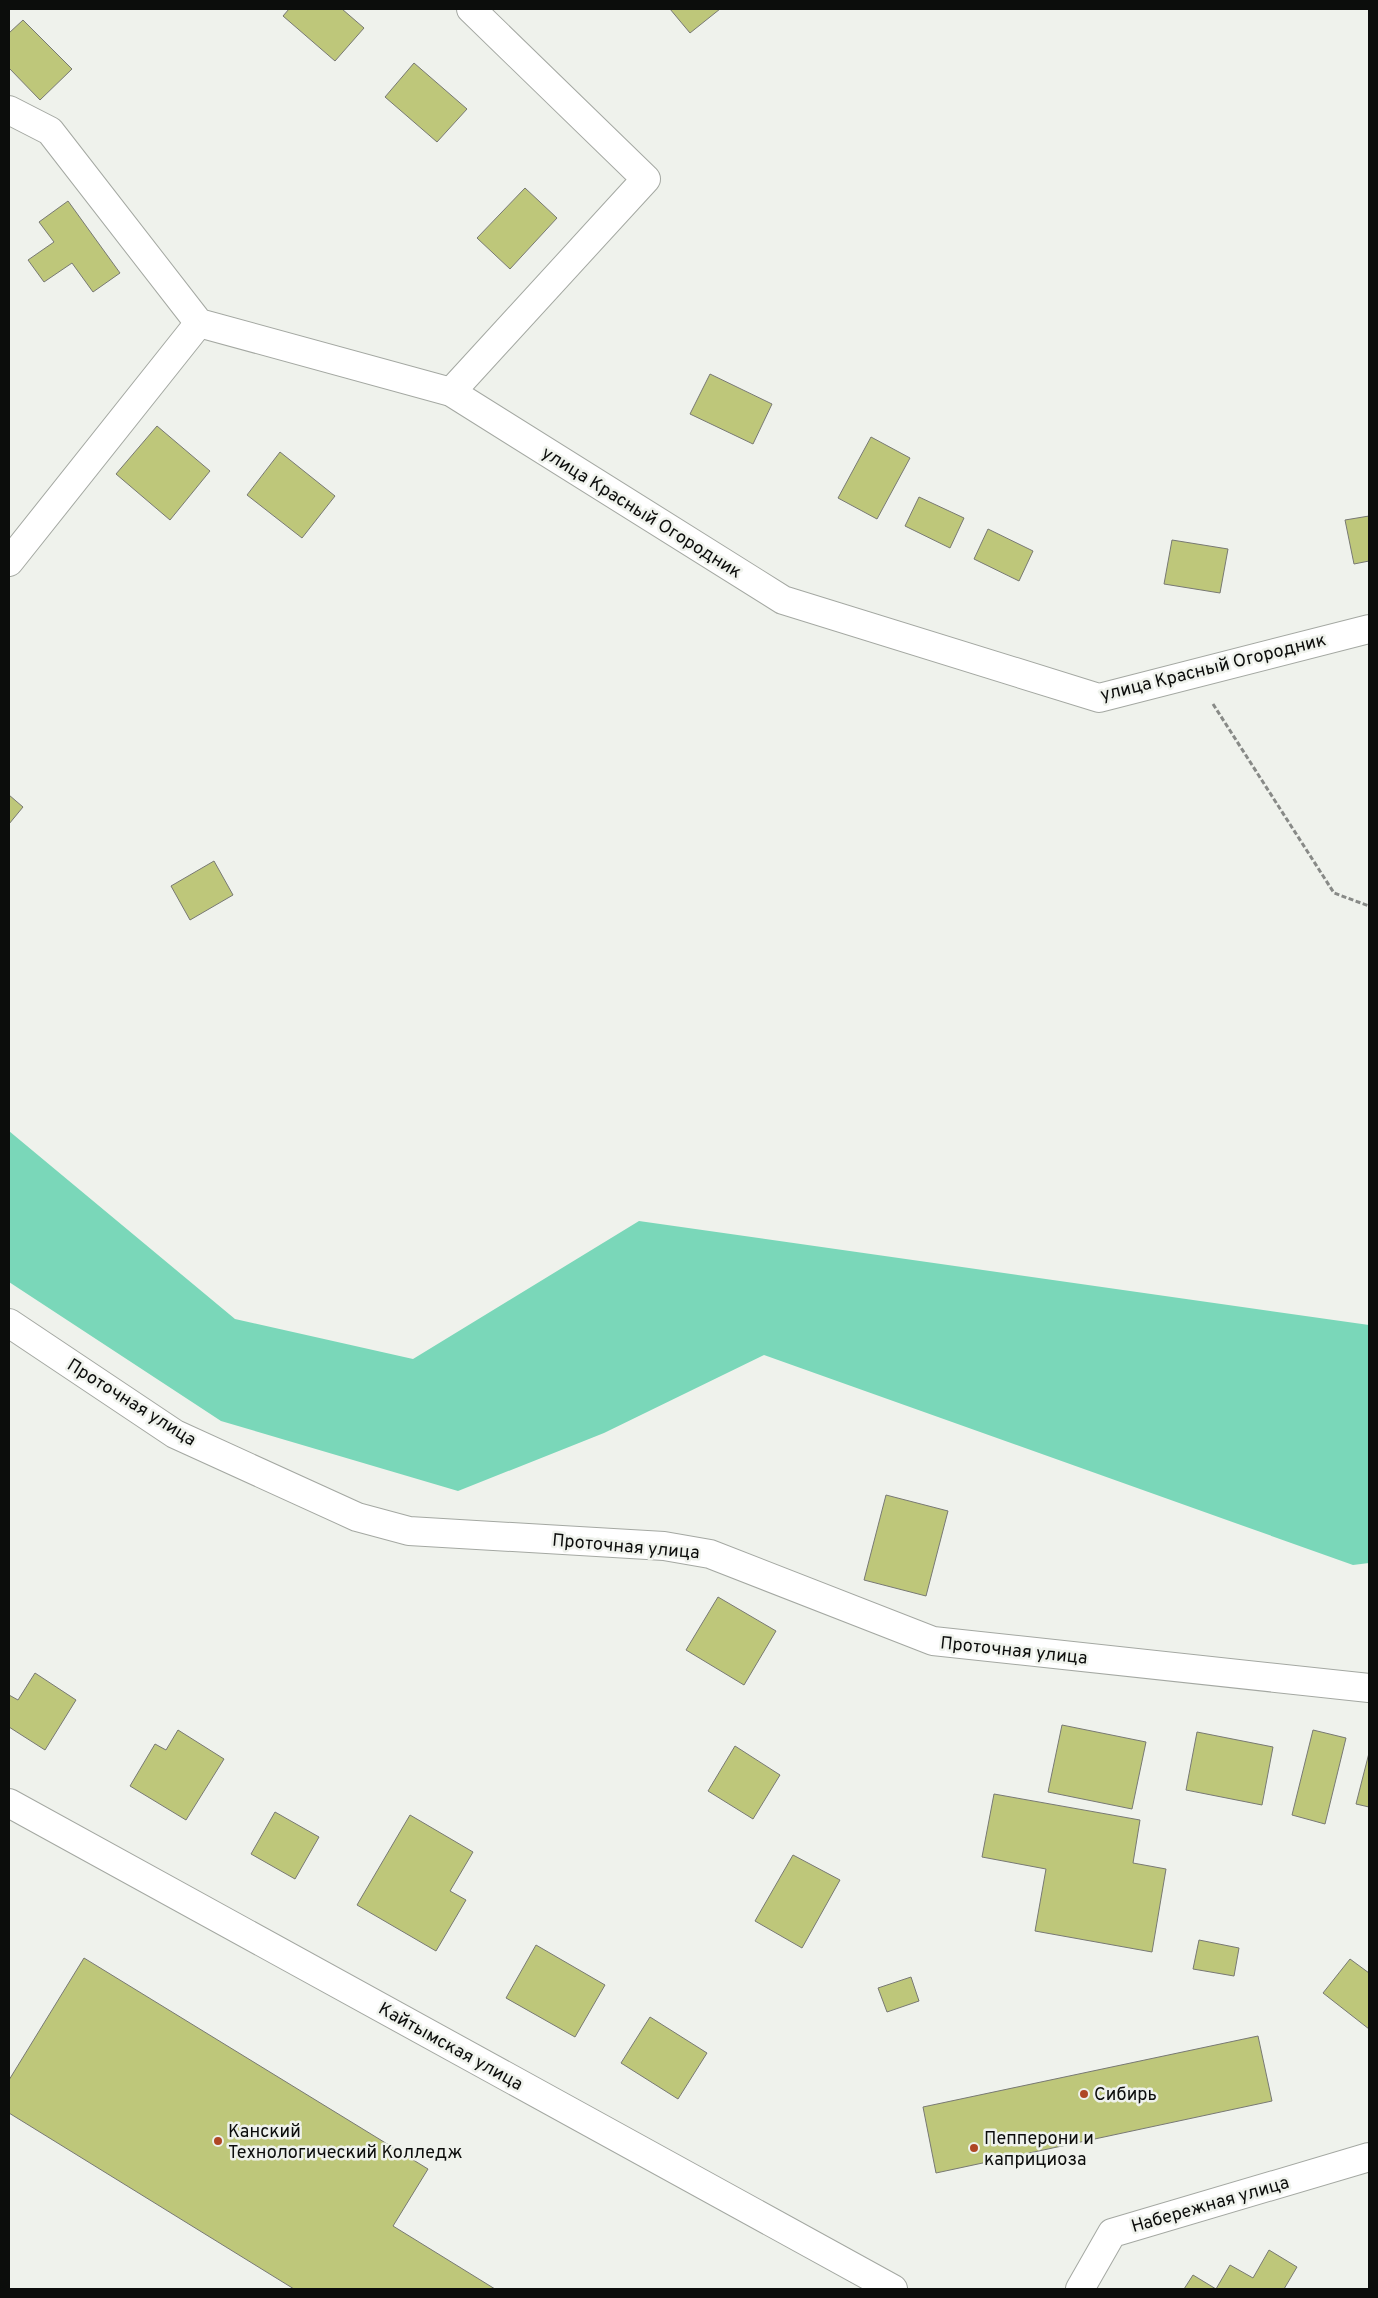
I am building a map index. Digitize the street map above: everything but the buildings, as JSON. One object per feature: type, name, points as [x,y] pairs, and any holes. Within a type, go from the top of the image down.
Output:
[{"type":"street","points":[[451,392],[646,179],[471,9]]},
{"type":"street","points":[[9,110],[50,131],[199,323],[9,562]]},
{"type":"street","name":"улица Красный Огородник","points":[[199,323],[451,392],[783,600],[1099,698],[1369,629]]},
{"type":"street","name":"Проточная улица","points":[[9,1322],[175,1434],[356,1518],[408,1530],[664,1546],[710,1554],[933,1642],[1369,1688]]},
{"type":"street","name":"Кайтымская улица","points":[[9,1803],[892,2289]]},
{"type":"street","name":"Набережная улица","points":[[1080,2289],[1112,2233],[1369,2157]]},
{"type":"path","points":[[1193,674],[1334,893],[1369,906]]},
{"type":"shaded area","points":[[9,1131],[235,1319],[413,1359],[639,1221],[1369,1325],[1369,1563],[1353,1565],[764,1355],[604,1433],[458,1491],[221,1421],[9,1282]]},
{"type":"place","name":"Сибирь","points":[[1084,2094]]},
{"type":"place","name":"Канский Технологический Колледж","points":[[218,2141]]},
{"type":"place","name":"Пепперони и каприциоза","points":[[974,2148]]}]
